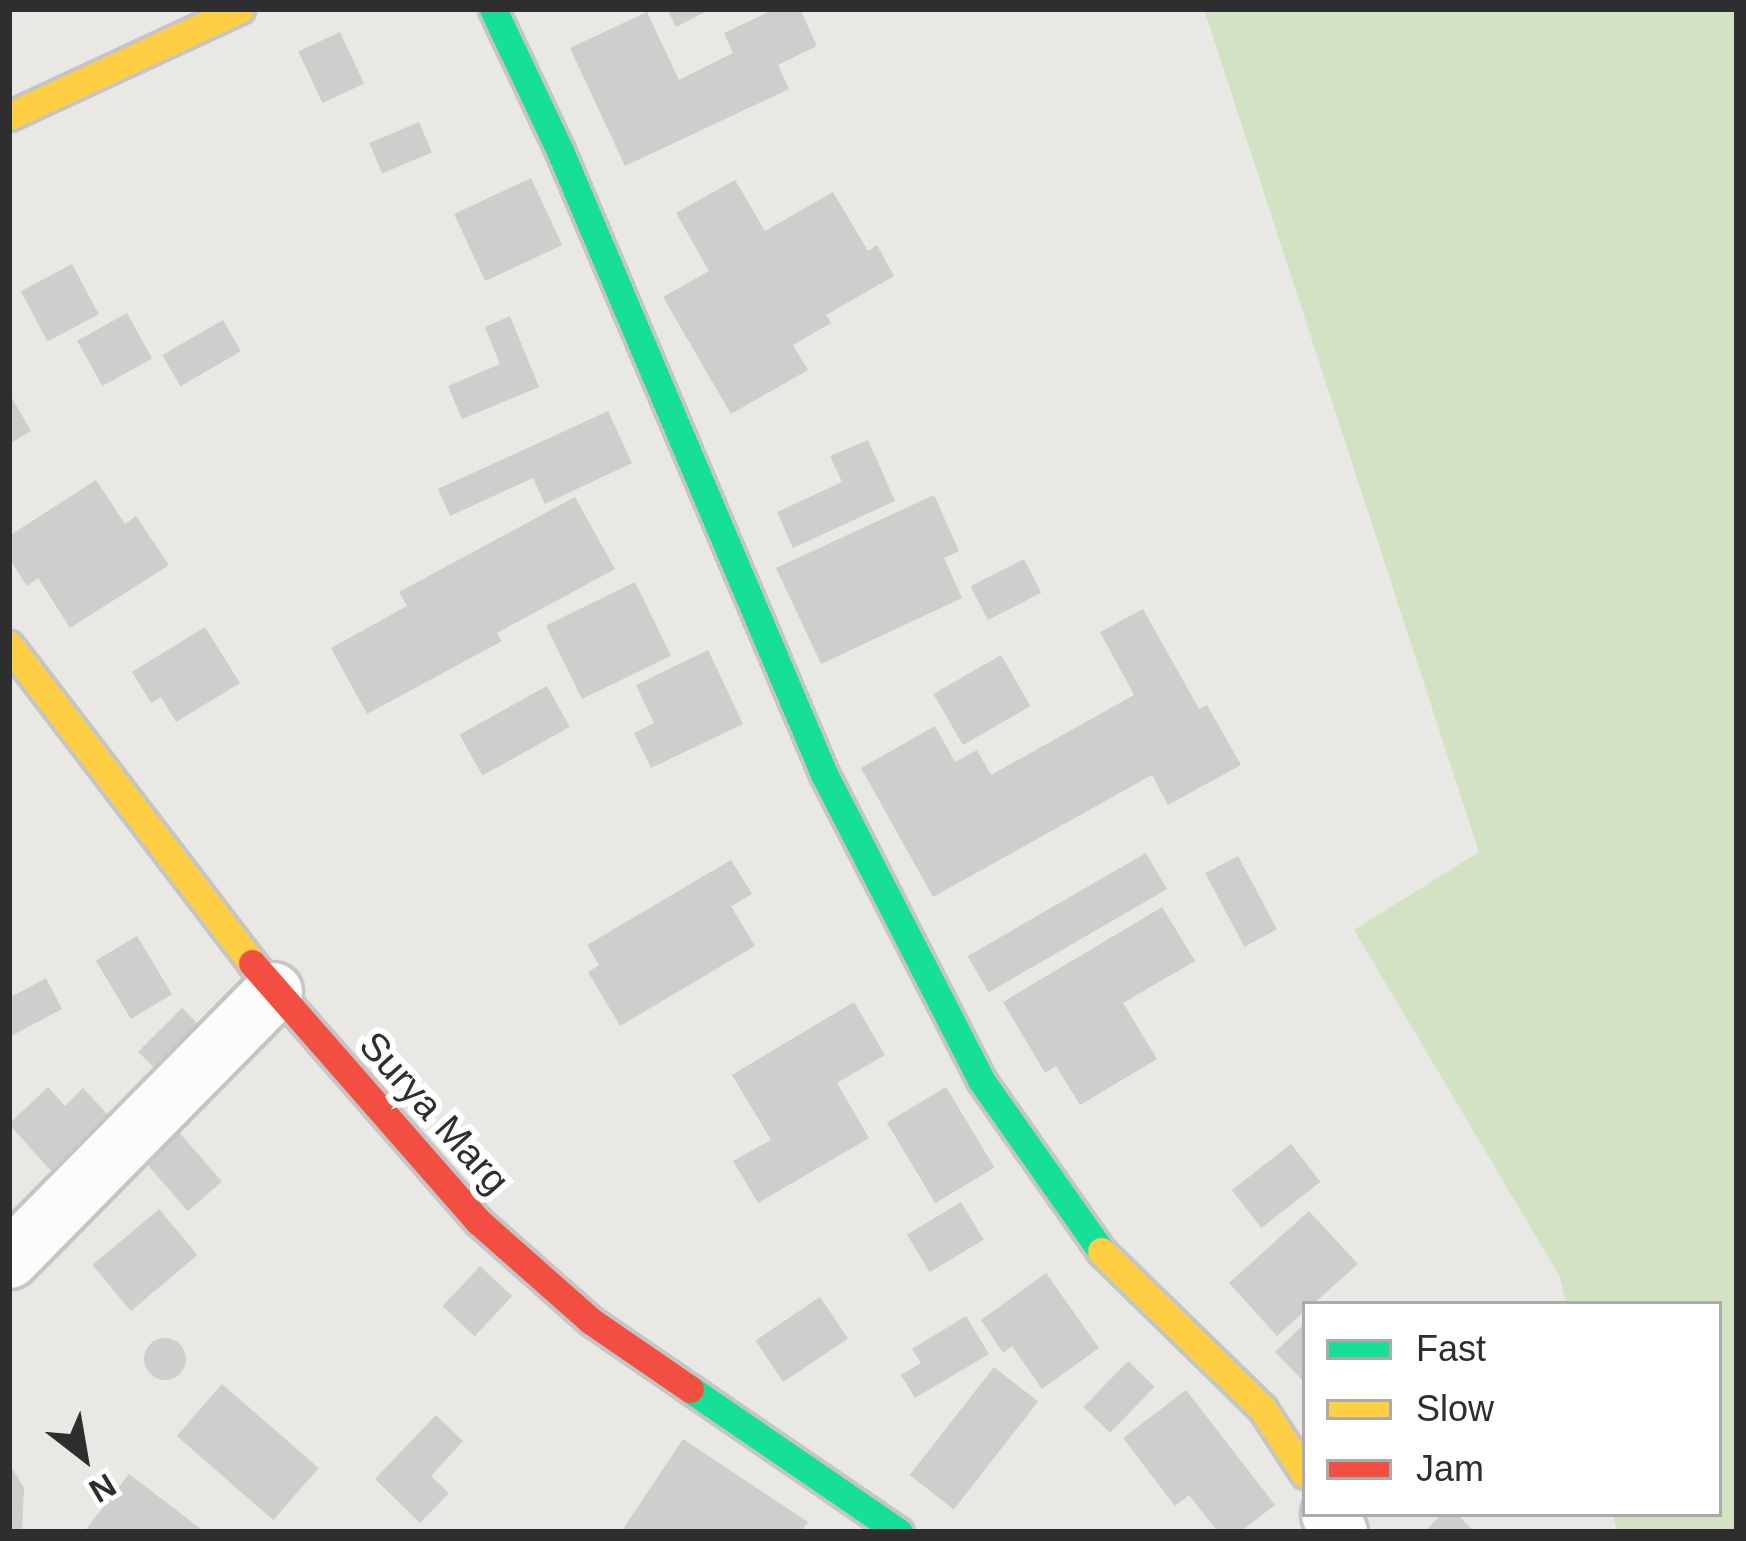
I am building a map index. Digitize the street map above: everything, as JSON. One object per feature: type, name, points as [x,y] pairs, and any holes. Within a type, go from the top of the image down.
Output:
[{"type":"street","points":[[9,116],[239,9]]},
{"type":"street","points":[[493,9],[569,172],[824,774],[981,1080],[1087,1238],[1262,1408],[1302,1469]]},
{"type":"street","name":"Surya Marg","points":[[9,645],[273,991],[479,1222],[591,1321],[898,1532]]},
{"type":"street","points":[[9,1259],[273,991]]},
{"type":"green space","points":[[1204,9],[1737,9],[1737,1532],[1617,1532],[1614,1517],[1722,1517],[1722,1301],[1565,1301],[1559,1275],[1354,930],[1479,852]]},
{"type":"building","points":[[667,9],[711,9],[676,27]]},
{"type":"building","points":[[775,9],[800,9],[817,46],[778,65],[789,89],[625,166],[570,48],[647,12],[679,80],[733,53],[724,33]]},
{"type":"building","points":[[340,32],[364,84],[322,103],[298,51]]},
{"type":"building","points":[[419,122],[432,152],[382,173],[369,143]]},
{"type":"building","points":[[531,178],[562,245],[485,281],[454,214]]},
{"type":"building","points":[[735,180],[765,231],[833,192],[868,251],[877,245],[894,276],[826,315],[831,323],[793,345],[808,370],[731,414],[663,297],[709,271],[676,213]]},
{"type":"building","points":[[72,264],[99,314],[48,342],[21,291]]},
{"type":"building","points":[[127,313],[152,358],[102,386],[77,341]]},
{"type":"building","points":[[510,316],[539,387],[462,419],[448,386],[500,364],[485,327]]},
{"type":"building","points":[[223,320],[241,351],[180,386],[162,355]]},
{"type":"building","points":[[9,393],[31,431],[9,444]]},
{"type":"building","points":[[608,411],[632,463],[545,504],[533,478],[450,516],[438,489]]},
{"type":"building","points":[[868,440],[895,501],[793,548],[777,512],[842,482],[830,456]]},
{"type":"building","points":[[96,480],[125,524],[136,516],[169,565],[70,628],[38,578],[27,586],[9,558],[9,536]]},
{"type":"building","points":[[934,495],[959,551],[944,558],[962,598],[821,664],[776,568]]},
{"type":"building","points":[[575,497],[615,569],[497,633],[502,641],[367,714],[331,648],[407,606],[399,592]]},
{"type":"building","points":[[1024,559],[1041,593],[988,620],[971,586]]},
{"type":"building","points":[[635,582],[671,656],[582,699],[546,625]]},
{"type":"building","points":[[1143,609],[1199,709],[1207,705],[1241,765],[1168,805],[1152,775],[933,897],[861,768],[935,726],[955,762],[977,750],[991,775],[1134,695],[1100,632]]},
{"type":"building","points":[[205,627],[240,683],[176,722],[161,697],[151,703],[132,672]]},
{"type":"building","points":[[708,650],[743,724],[651,768],[634,733],[654,723],[636,685]]},
{"type":"building","points":[[1001,655],[1030,706],[963,745],[933,694]]},
{"type":"building","points":[[547,686],[570,727],[482,776],[460,734]]},
{"type":"building","points":[[1146,853],[1167,889],[989,992],[968,956]]},
{"type":"building","points":[[1238,856],[1277,929],[1244,947],[1205,873]]},
{"type":"building","points":[[731,860],[752,894],[731,906],[755,946],[620,1026],[588,972],[599,965],[587,945]]},
{"type":"building","points":[[1162,907],[1195,961],[1123,1003],[1157,1059],[1080,1105],[1056,1066],[1045,1073],[1003,1002]]},
{"type":"building","points":[[137,936],[172,994],[131,1019],[96,961]]},
{"type":"building","points":[[46,978],[62,1009],[9,1037],[9,998]]},
{"type":"building","points":[[854,1002],[885,1055],[837,1083],[869,1138],[758,1203],[733,1161],[771,1140],[732,1075]]},
{"type":"building","points":[[182,1008],[200,1026],[156,1070],[138,1052]]},
{"type":"building","points":[[48,1087],[65,1106],[83,1088],[119,1127],[60,1181],[9,1124]]},
{"type":"building","points":[[946,1087],[994,1168],[935,1203],[887,1123]]},
{"type":"building","points":[[170,1122],[222,1182],[188,1211],[136,1152]]},
{"type":"building","points":[[1291,1144],[1321,1182],[1261,1228],[1232,1190]]},
{"type":"building","points":[[961,1202],[984,1240],[930,1272],[907,1234]]},
{"type":"building","points":[[159,1209],[198,1255],[131,1311],[92,1265]]},
{"type":"building","points":[[1309,1211],[1358,1264],[1316,1301],[1302,1301],[1302,1314],[1277,1336],[1229,1283]]},
{"type":"building","points":[[480,1266],[512,1296],[475,1336],[442,1306]]},
{"type":"building","points":[[1046,1273],[1099,1348],[1042,1389],[1012,1346],[1003,1353],[981,1320]]},
{"type":"building","points":[[820,1297],[848,1338],[783,1382],[755,1341]]},
{"type":"building","points":[[966,1316],[989,1354],[915,1398],[901,1375],[921,1363],[912,1349]]},
{"type":"building","points":[[1302,1326],[1302,1380],[1275,1352]]},
{"type":"building","points":[[165,1338],[180,1344],[186,1359],[180,1374],[165,1380],[150,1374],[144,1359],[150,1344]]},
{"type":"building","points":[[1128,1361],[1155,1387],[1110,1433],[1084,1407]]},
{"type":"building","points":[[994,1367],[1038,1401],[954,1509],[910,1475]]},
{"type":"building","points":[[222,1384],[319,1468],[273,1520],[177,1436]]},
{"type":"building","points":[[1186,1390],[1275,1505],[1240,1532],[1218,1532],[1189,1495],[1175,1506],[1123,1438]]},
{"type":"building","points":[[436,1415],[463,1441],[431,1476],[449,1493],[420,1523],[375,1479]]},
{"type":"building","points":[[683,1439],[808,1522],[801,1532],[621,1532]]},
{"type":"building","points":[[9,1463],[24,1488],[22,1532],[9,1532]]},
{"type":"building","points":[[129,1474],[205,1532],[84,1532]]},
{"type":"building","points":[[1439,1517],[1460,1517],[1475,1532],[1424,1532]]},
{"type":"traffic: fast","points":[[493,9],[560,151],[824,774],[981,1080],[1101,1251]]},
{"type":"traffic: fast","points":[[690,1389],[899,1532]]},
{"type":"traffic: slow","points":[[9,116],[240,9]]},
{"type":"traffic: slow","points":[[9,645],[252,963]]},
{"type":"traffic: slow","points":[[1101,1251],[1262,1408],[1302,1469]]},
{"type":"traffic: jam","points":[[252,963],[479,1222],[591,1321],[690,1389]]}]
